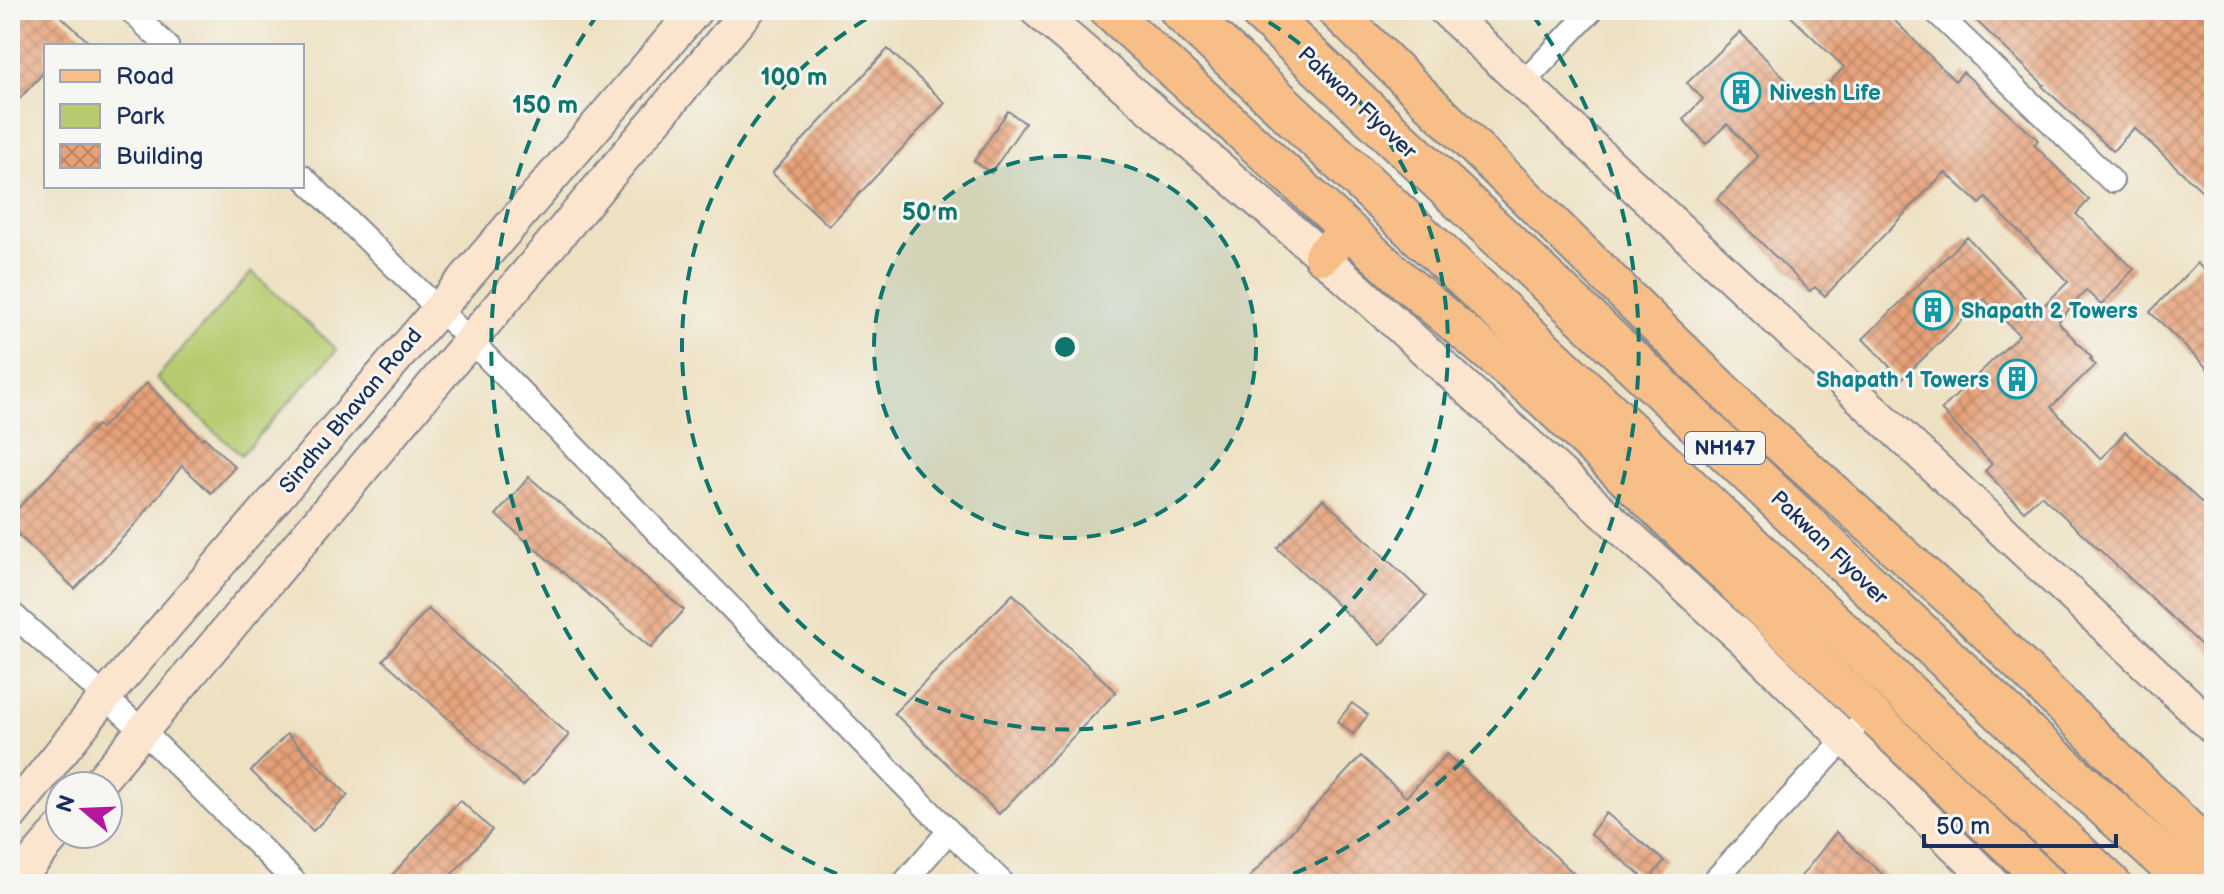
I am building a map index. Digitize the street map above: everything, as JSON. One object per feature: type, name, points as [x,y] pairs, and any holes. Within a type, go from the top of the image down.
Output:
[{"type":"highway","name":"NH147","points":[[1181,10],[2109,884]]},
{"type":"highway","name":"Pakwan Flyover","points":[[1260,10],[2036,743],[2192,884]]},
{"type":"main road","points":[[1108,10],[1406,283],[1545,401],[2048,884]]},
{"type":"main road","points":[[1335,10],[1750,417],[1965,611],[2214,854]]},
{"type":"main road","points":[[1322,256],[1349,230]]},
{"type":"street","points":[[130,10],[165,44]]},
{"type":"street","name":"Sindhu Bhavan Road","points":[[10,816],[105,697],[696,10]]},
{"type":"street","points":[[110,770],[748,10]]},
{"type":"street","points":[[1036,10],[1322,256],[1745,641],[1986,881]]},
{"type":"street","points":[[1445,10],[2214,728]]},
{"type":"street","points":[[1523,83],[1592,10]]},
{"type":"street","points":[[1934,10],[2112,181]]},
{"type":"street","points":[[304,178],[470,340],[1004,884]]},
{"type":"street","points":[[10,612],[143,731],[297,884]]},
{"type":"street","points":[[1711,884],[1869,711]]},
{"type":"street","points":[[903,884],[949,831]]},
{"type":"street","points":[[14,884],[44,848]]},
{"type":"green space","points":[[252,272],[337,350],[241,455],[156,378]]},
{"type":"building","points":[[26,10],[54,10],[91,44],[44,44],[44,72],[10,109],[10,28]]},
{"type":"building","points":[[1784,10],[1884,10],[1955,81],[1963,72],[2038,140],[2034,145],[2089,200],[2076,214],[2134,269],[2101,305],[2086,290],[2058,322],[2095,365],[2051,407],[2101,459],[2125,432],[2214,514],[2214,657],[2041,495],[2024,511],[1985,471],[1992,464],[1941,410],[2019,335],[1984,299],[1902,379],[1863,339],[1967,237],[2038,311],[2068,282],[1986,198],[1980,204],[1945,172],[1825,296],[1815,287],[1810,291],[1717,199],[1758,157],[1727,124],[1706,144],[1683,119],[1703,99],[1687,83],[1740,32],[1809,104],[1844,67]]},
{"type":"building","points":[[1965,10],[2214,10],[2214,202],[2134,128],[2113,151]]},
{"type":"building","points":[[888,49],[945,103],[829,226],[772,173]]},
{"type":"building","points":[[1008,111],[1025,123],[991,173],[974,161]]},
{"type":"building","points":[[2197,263],[2214,280],[2214,375],[2150,312]]},
{"type":"building","points":[[147,383],[202,439],[204,437],[235,467],[211,493],[182,466],[138,521],[75,589],[10,527],[10,517],[97,425],[101,428]]},
{"type":"building","points":[[529,477],[684,610],[651,648],[496,515]]},
{"type":"building","points":[[1323,499],[1426,596],[1380,645],[1277,548]]},
{"type":"building","points":[[1013,594],[1116,692],[999,814],[894,713]]},
{"type":"building","points":[[428,609],[569,735],[523,786],[383,660]]},
{"type":"building","points":[[1352,703],[1368,715],[1353,734],[1337,722]]},
{"type":"building","points":[[287,734],[348,795],[313,831],[251,771]]},
{"type":"building","points":[[1447,754],[1585,884],[1243,884],[1361,756],[1406,797]]},
{"type":"building","points":[[460,800],[492,830],[443,884],[384,884]]},
{"type":"building","points":[[1606,813],[1664,861],[1648,881],[1590,834]]},
{"type":"building","points":[[1836,832],[1893,884],[1795,884]]},
{"type":"place","name":"Nivesh Life","points":[[1741,92]]},
{"type":"place","name":"Shapath 2 Towers","points":[[1933,310]]},
{"type":"place","name":"Shapath 1 Towers","points":[[2017,379]]}]
